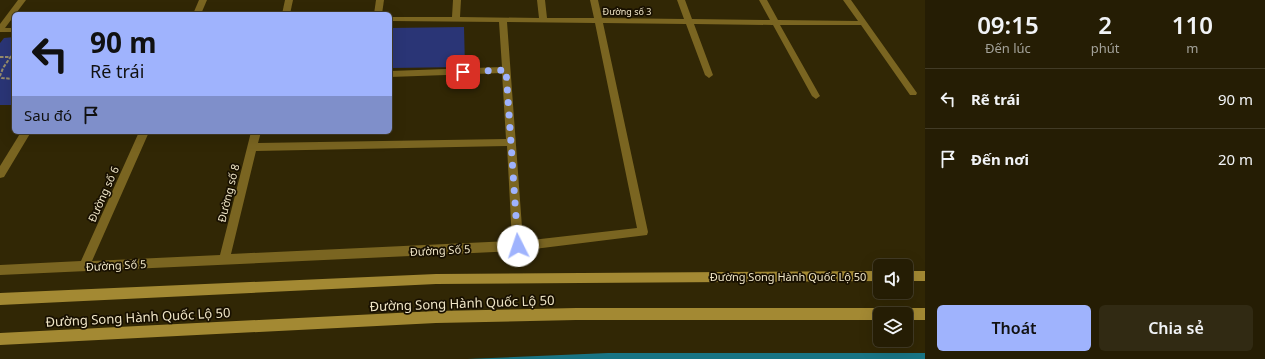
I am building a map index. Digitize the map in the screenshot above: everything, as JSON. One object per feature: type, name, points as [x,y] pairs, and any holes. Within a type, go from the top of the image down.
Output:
[{"type":"main road","name":"Đường Song Hành Quốc Lộ 50","points":[[0,299],[443,279],[873,276]]},
{"type":"main road","points":[[913,276],[925,276]]},
{"type":"main road","name":"Đường Song Hành Quốc Lộ 50","points":[[0,338],[436,317],[576,314],[925,314]]},
{"type":"street","points":[[13,12],[22,0]]},
{"type":"street","points":[[198,12],[203,0]]},
{"type":"street","points":[[286,12],[289,0]]},
{"type":"street","points":[[378,12],[380,0]]},
{"type":"street","points":[[456,20],[457,0]]},
{"type":"street","points":[[541,0],[543,20]]},
{"type":"street","name":"Đường Số 5","points":[[0,270],[518,246],[643,232],[594,0]]},
{"type":"street","points":[[681,0],[710,75]]},
{"type":"street","points":[[763,0],[816,96]]},
{"type":"street","points":[[847,0],[914,93]]},
{"type":"street","points":[[0,30],[12,14]]},
{"type":"street","name":"Đường số 3","points":[[392,19],[864,23]]},
{"type":"street","points":[[503,20],[518,246]]},
{"type":"street","points":[[0,30],[12,30]]},
{"type":"street","points":[[392,74],[506,70]]},
{"type":"street","points":[[0,174],[25,134]]},
{"type":"street","name":"Đường số 6","points":[[84,266],[143,134]]},
{"type":"street","name":"Đường số 8","points":[[224,260],[255,134]]},
{"type":"street","points":[[252,147],[511,142]]},
{"type":"path","points":[[12,54],[3,68],[0,76],[2,78],[12,79]]},
{"type":"path","points":[[0,57],[10,57]]},
{"type":"shaded area","points":[[464,27],[465,67],[392,68],[392,28]]},
{"type":"shaded area","points":[[12,37],[12,105],[0,105],[0,43],[4,38]]},
{"type":"shaded area","points":[[608,353],[925,353],[925,359],[467,359]]},
{"type":"route","points":[[463,72],[506,70],[518,246]]}]
